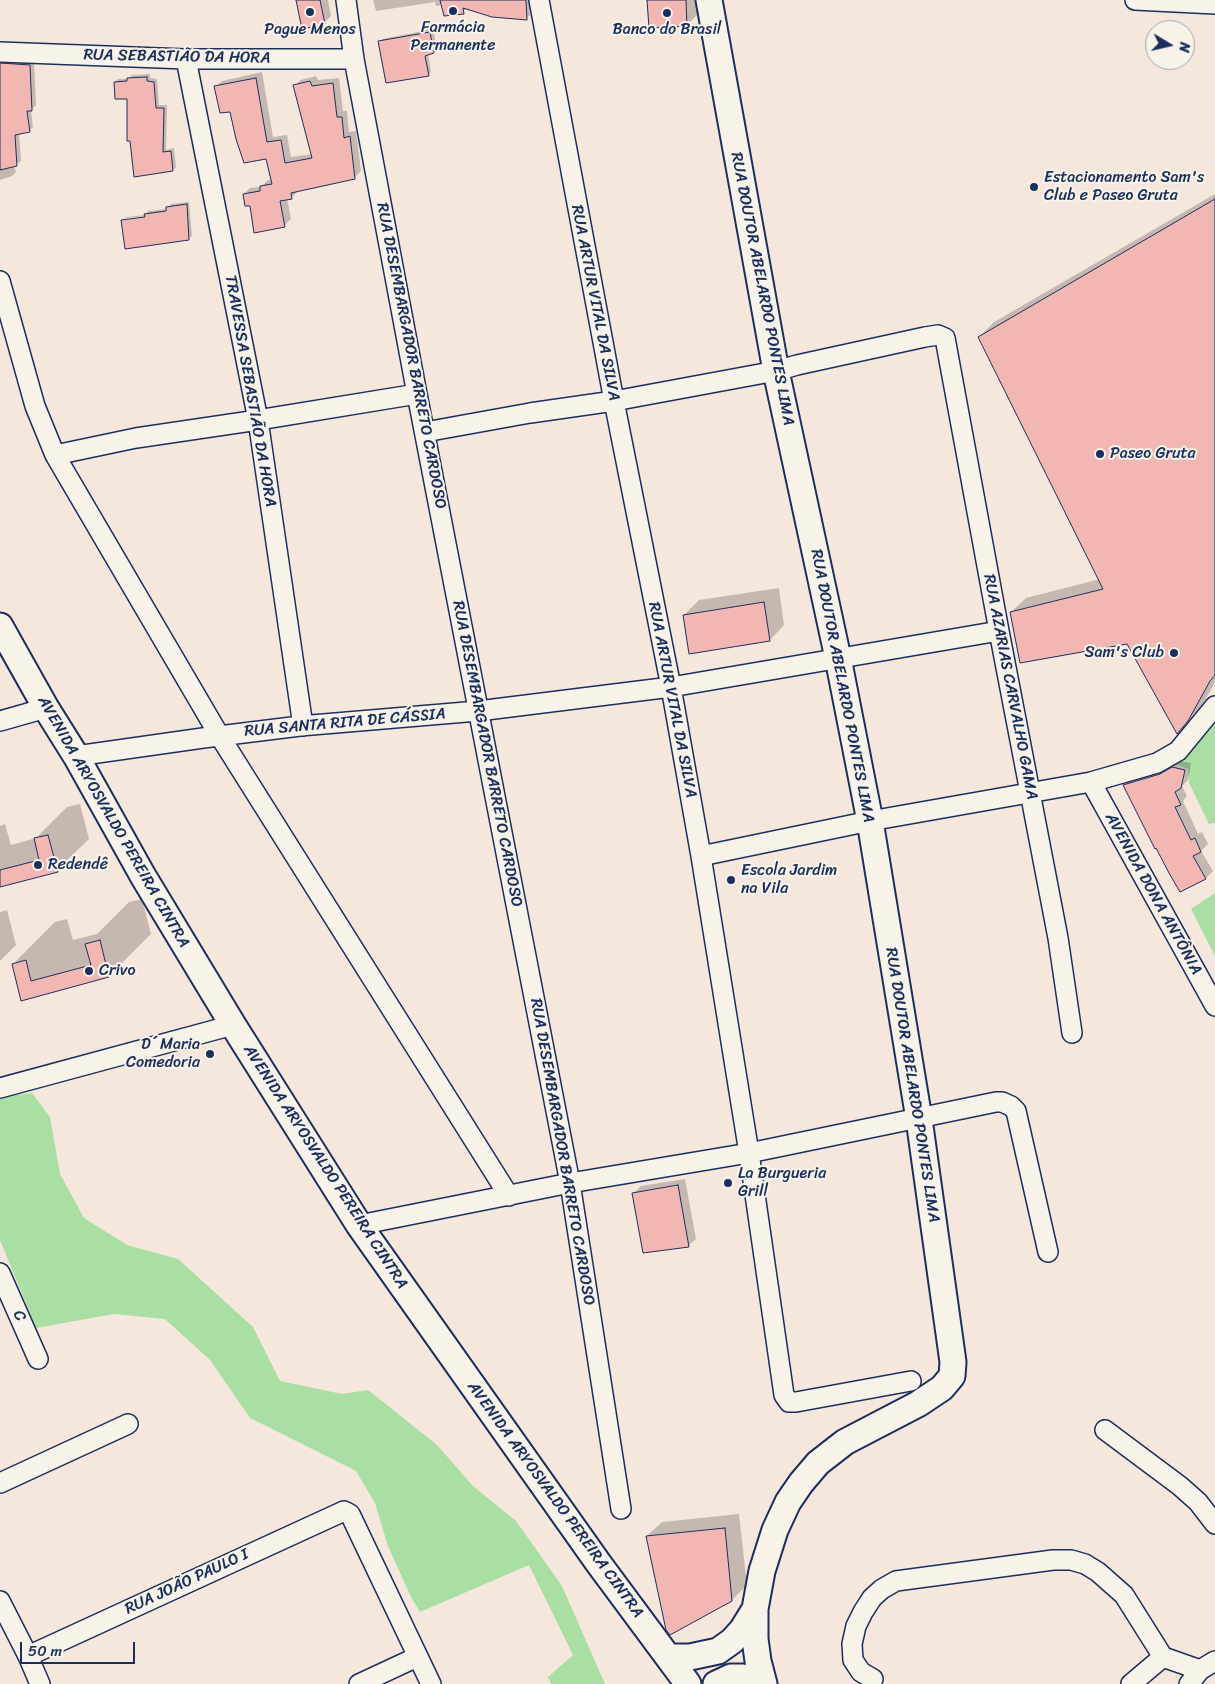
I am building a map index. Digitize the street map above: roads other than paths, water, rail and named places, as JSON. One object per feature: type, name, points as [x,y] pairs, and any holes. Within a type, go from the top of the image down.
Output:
[{"type":"main road","name":"RUA DOUTOR ABELARDO PONTES LIMA","points":[[709,0],[776,371],[838,658],[870,821],[918,1119],[953,1362],[952,1376],[942,1388],[918,1404],[845,1442],[818,1463],[801,1483],[788,1502],[775,1530],[762,1571],[755,1609]]},
{"type":"main road","name":"AVENIDA ARYOSVALDO PEREIRA CINTRA","points":[[0,626],[143,876],[359,1225],[599,1564],[688,1684]]},
{"type":"main road","points":[[668,1657],[690,1657],[718,1651],[737,1636],[755,1609]]},
{"type":"main road","points":[[755,1609],[755,1639],[764,1684]]},
{"type":"main road","points":[[716,1684],[732,1677],[743,1677],[764,1684]]},
{"type":"street","name":"RUA DESEMBARGADOR BARRETO CARDOSO","points":[[346,0],[354,59],[417,394],[570,1183],[621,1509]]},
{"type":"street","name":"RUA ARTUR VITAL DA SILVA","points":[[539,0],[614,401],[671,687],[701,856],[749,1153],[784,1395],[790,1402],[796,1402],[911,1381]]},
{"type":"street","points":[[1135,0],[1215,4]]},
{"type":"street","name":"RUA SEBASTIÃO DA HORA","points":[[0,52],[186,59],[354,59]]},
{"type":"street","name":"TRAVESSA SEBASTIÃO DA HORA","points":[[186,59],[258,420],[302,726]]},
{"type":"street","points":[[0,281],[36,406],[55,455],[219,736],[509,1196]]},
{"type":"street","name":"RUA AZARIAS CARVALHO GAMA","points":[[776,371],[931,336],[942,336],[946,341],[1058,938],[1072,1033]]},
{"type":"street","points":[[425,432],[530,413],[614,401],[776,371]]},
{"type":"street","points":[[55,455],[136,438],[417,394]]},
{"type":"street","name":"RUA SANTA RITA DE CÁSSIA","points":[[76,756],[302,726],[478,711],[671,687],[999,631]]},
{"type":"street","points":[[701,856],[870,821],[1092,782],[1168,758],[1178,751],[1215,706]]},
{"type":"street","points":[[0,721],[46,708]]},
{"type":"street","name":"AVENIDA DONA ANTÔNIA","points":[[1092,782],[1215,1006]]},
{"type":"street","points":[[0,1088],[233,1024]]},
{"type":"street","points":[[359,1225],[570,1183],[749,1153],[1002,1102],[1011,1106],[1016,1111],[1048,1252]]},
{"type":"street","name":"C","points":[[0,1273],[38,1359]]},
{"type":"street","points":[[0,1483],[128,1424]]},
{"type":"street","points":[[1105,1430],[1180,1486],[1198,1502],[1215,1524]]},
{"type":"street","name":"RUA JOÃO PAULO I","points":[[28,1656],[341,1511],[346,1511],[350,1514],[417,1657]]},
{"type":"street","points":[[873,1679],[861,1672],[853,1660],[852,1644],[856,1626],[863,1612],[872,1598],[882,1588],[896,1580],[1053,1560],[1071,1560],[1085,1564],[1098,1572],[1124,1595],[1163,1657],[1201,1671]]},
{"type":"street","points":[[0,1601],[40,1684]]},
{"type":"street","points":[[359,1684],[417,1657],[430,1684]]},
{"type":"street","points":[[1131,1684],[1163,1657]]},
{"type":"place","name":"Farmácia Permanente","points":[[453,11]]},
{"type":"place","name":"Pague Menos","points":[[310,12]]},
{"type":"place","name":"Banco do Brasil","points":[[667,13]]},
{"type":"place","name":"Estacionamento Sam's Club e Paseo Gruta","points":[[1034,187]]},
{"type":"place","name":"Paseo Gruta","points":[[1100,454]]},
{"type":"place","name":"Sam's Club","points":[[1174,653]]},
{"type":"place","name":"Redendê","points":[[38,865]]},
{"type":"place","name":"Escola Jardim na Vila","points":[[731,880]]},
{"type":"place","name":"Crivo","points":[[89,971]]},
{"type":"place","name":"D´Maria Comedoria","points":[[210,1054]]},
{"type":"place","name":"La Burgueria Grill","points":[[728,1183]]}]
